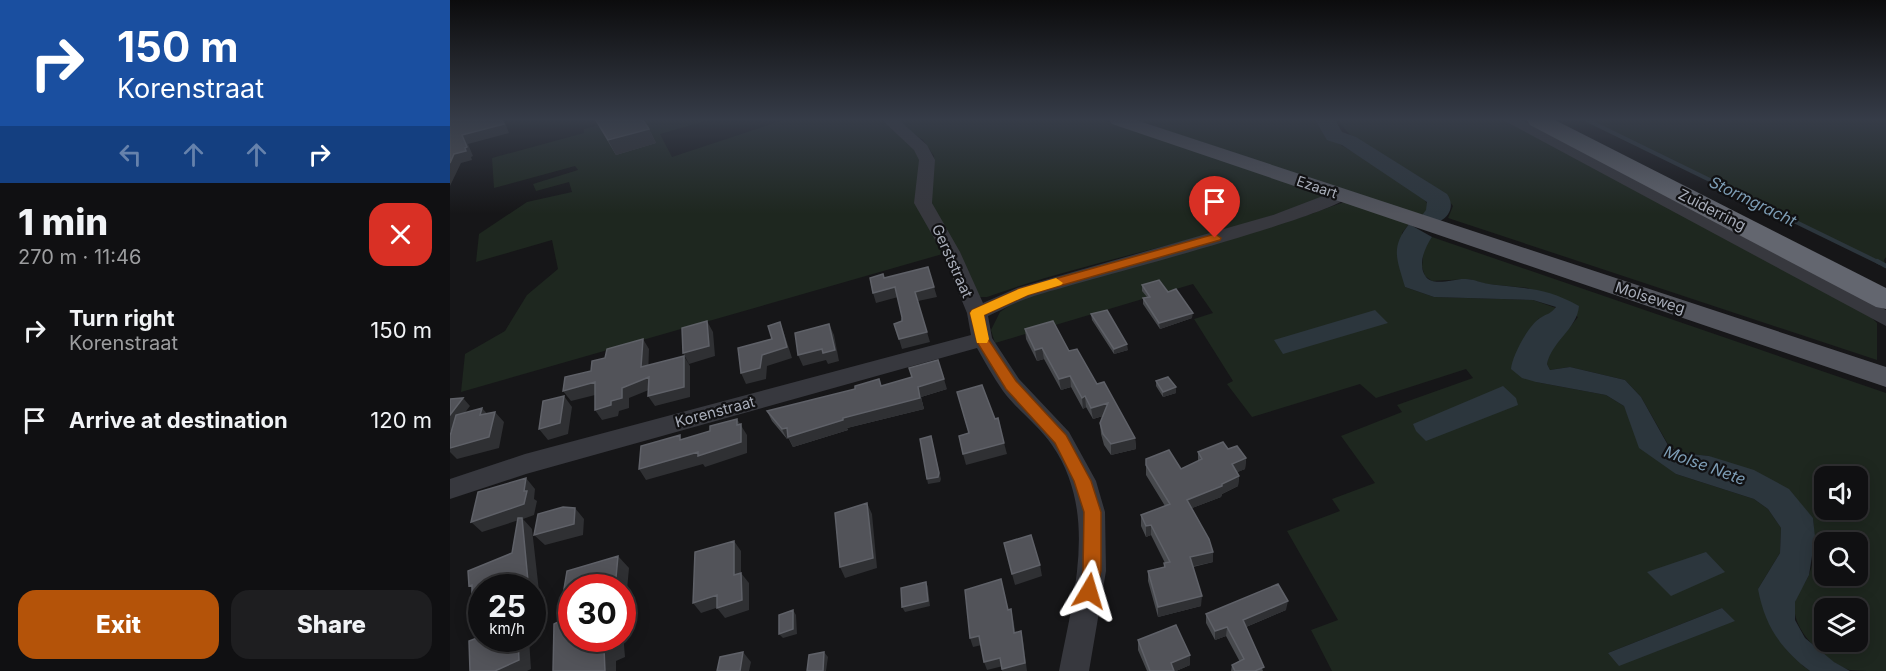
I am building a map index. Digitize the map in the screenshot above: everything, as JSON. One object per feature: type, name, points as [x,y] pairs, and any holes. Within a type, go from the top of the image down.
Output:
[{"type":"highway","name":"Zuiderring","points":[[1599,151],[1886,300]]},
{"type":"highway","name":"Zuiderring","points":[[1628,151],[1886,279]]},
{"type":"main road","name":"Ezaart","points":[[1212,151],[1413,219]]},
{"type":"main road","name":"Molseweg","points":[[1413,219],[1886,377]]},
{"type":"street","name":"Gerststraat","points":[[923,151],[927,160],[923,203],[951,252],[976,313],[982,339],[1011,385],[1061,439],[1083,481],[1092,512],[1092,571],[1074,671]]},
{"type":"street","points":[[1569,151],[1886,319]]},
{"type":"street","points":[[976,313],[1024,292],[1280,219],[1342,195]]},
{"type":"street","name":"Korenstraat","points":[[450,489],[525,464],[982,339]]},
{"type":"shaded area","points":[[517,151],[669,151],[672,157],[689,151],[917,151],[922,163],[918,169],[946,253],[461,392],[465,354],[505,331],[527,295],[558,269],[552,240],[476,262],[479,234],[527,202],[572,192],[569,182],[536,191],[533,184],[578,170],[575,166],[494,188],[492,158]]},
{"type":"shaded area","points":[[931,151],[1195,151],[1326,196],[1242,225],[1071,271],[987,297],[976,297],[931,201],[934,156]]},
{"type":"shaded area","points":[[1229,151],[1351,151],[1403,182],[1427,203],[1432,212],[1427,216]]},
{"type":"shaded area","points":[[1564,151],[1868,314],[1877,323],[1877,360],[1448,218],[1453,206],[1442,193],[1410,171],[1375,152]]},
{"type":"shaded area","points":[[1648,151],[1886,151],[1886,257],[1884,260],[1886,265]]},
{"type":"shaded area","points":[[1347,201],[1409,224],[1402,233],[1405,287],[1434,297],[1533,300],[1556,308],[1538,319],[1536,382],[1606,395],[1624,406],[1631,422],[1676,474],[1754,499],[1768,509],[1781,528],[1780,553],[1758,589],[1803,666],[1810,671],[1332,671],[1311,630],[1338,620],[1287,531],[1340,511],[1332,499],[1375,483],[1341,436],[1402,412],[1397,405],[1473,378],[1466,369],[1376,398],[1360,384],[1252,417],[1227,384],[1233,381],[1194,319],[1213,313],[1193,284],[995,343],[991,330],[1000,312],[1022,297],[1302,217]],"holes":[[[1722,608],[1734,621],[1608,653]]]},
{"type":"shaded area","points":[[1432,237],[1886,393],[1886,671],[1849,670],[1820,652],[1868,652],[1868,598],[1814,598],[1814,646],[1803,633],[1795,612],[1795,602],[1811,570],[1814,556],[1814,586],[1868,586],[1868,532],[1814,532],[1814,540],[1813,518],[1709,456],[1682,453],[1669,446],[1641,397],[1625,380],[1570,367],[1550,370],[1547,364],[1549,353],[1578,317],[1528,288],[1486,284],[1469,279],[1432,281],[1425,276],[1422,267],[1424,247]]},
{"type":"water","points":[[1409,224],[1432,237],[1422,262],[1423,272],[1430,280],[1439,282],[1469,279],[1535,290],[1556,295],[1579,306],[1574,322],[1550,356],[1547,364],[1550,370],[1570,367],[1625,380],[1641,397],[1669,447],[1682,453],[1709,456],[1754,470],[1789,489],[1813,518],[1814,532],[1809,575],[1795,602],[1795,620],[1805,638],[1814,645],[1814,652],[1822,652],[1850,671],[1810,671],[1790,654],[1775,635],[1765,614],[1758,589],[1780,553],[1781,528],[1768,509],[1754,499],[1676,474],[1639,448],[1624,406],[1606,395],[1522,378],[1511,369],[1517,349],[1535,322],[1556,307],[1533,300],[1434,297],[1405,287],[1397,254],[1397,247]]},
{"type":"water","points":[[1375,310],[1388,323],[1283,354],[1274,340]]},
{"type":"water","points":[[1503,386],[1516,398],[1518,405],[1426,441],[1416,431],[1413,424]]},
{"type":"water","points":[[1706,552],[1725,572],[1671,596],[1647,572]]},
{"type":"water","points":[[1722,608],[1735,621],[1619,666],[1608,653]]},
{"type":"building","points":[[450,151],[465,151],[454,154],[450,163]]},
{"type":"building","points":[[928,267],[934,287],[915,292],[927,332],[899,339],[894,324],[902,321],[902,317],[895,287],[873,293],[870,278],[883,274],[884,278]]},
{"type":"building","points":[[1159,280],[1168,292],[1176,289],[1193,313],[1159,323],[1143,298],[1150,297],[1142,285]]},
{"type":"building","points":[[1107,310],[1127,344],[1114,349],[1091,314]]},
{"type":"building","points":[[707,321],[709,346],[683,353],[682,328]]},
{"type":"building","points":[[1053,321],[1069,351],[1077,349],[1097,384],[1104,382],[1135,438],[1111,444],[1103,434],[1100,423],[1108,403],[1091,408],[1085,396],[1082,398],[1070,376],[1059,379],[1042,348],[1035,350],[1025,329]]},
{"type":"building","points":[[780,322],[787,347],[762,355],[760,368],[741,373],[738,348],[772,339],[768,326]]},
{"type":"building","points":[[829,324],[835,350],[823,353],[822,349],[798,355],[795,333]]},
{"type":"building","points":[[643,339],[641,367],[684,356],[684,387],[648,396],[649,377],[622,388],[622,398],[611,401],[611,405],[595,410],[595,382],[563,391],[565,377],[591,371],[592,361],[605,358],[607,349]]},
{"type":"building","points":[[938,360],[944,379],[918,387],[920,398],[843,418],[843,420],[788,437],[787,428],[782,429],[767,411],[855,389],[855,386],[879,379],[881,386],[912,377],[909,368]]},
{"type":"building","points":[[1168,377],[1176,387],[1163,392],[1156,381]]},
{"type":"building","points":[[982,385],[995,419],[998,418],[1004,443],[963,454],[959,436],[969,433],[957,392]]},
{"type":"building","points":[[564,396],[560,423],[539,429],[543,401]]},
{"type":"building","points":[[463,398],[450,415],[450,399]]},
{"type":"building","points":[[482,408],[480,415],[495,412],[489,437],[450,448],[450,436],[456,415]]},
{"type":"building","points":[[737,419],[737,425],[741,424],[741,442],[698,456],[698,452],[639,469],[641,446],[680,435],[680,440],[710,431],[710,426]]},
{"type":"building","points":[[931,436],[939,473],[938,477],[927,479],[920,439]]},
{"type":"building","points":[[1223,442],[1228,449],[1237,446],[1246,458],[1232,464],[1239,476],[1222,486],[1187,500],[1209,539],[1213,552],[1190,557],[1202,596],[1158,607],[1148,571],[1165,567],[1164,563],[1170,562],[1151,525],[1146,526],[1141,515],[1170,504],[1146,465],[1146,459],[1169,450],[1181,469],[1202,459],[1198,452]]},
{"type":"building","points":[[526,478],[524,491],[527,491],[524,504],[471,522],[478,492]]},
{"type":"building","points":[[867,503],[873,558],[840,567],[835,513]]},
{"type":"building","points":[[563,507],[575,508],[574,524],[534,535],[538,514]]},
{"type":"building","points":[[518,518],[522,518],[527,574],[468,574],[468,571],[512,553]]},
{"type":"building","points":[[1031,535],[1040,565],[1012,574],[1004,543]]},
{"type":"building","points":[[734,541],[734,575],[741,573],[742,600],[717,608],[717,595],[693,603],[695,552]]},
{"type":"building","points":[[618,556],[616,574],[566,574],[567,571]]},
{"type":"building","points":[[1001,579],[1008,610],[1011,609],[1014,633],[1021,631],[1025,663],[1002,669],[1000,658],[984,662],[979,636],[970,638],[965,590]]},
{"type":"building","points":[[926,582],[928,601],[902,607],[901,588]]},
{"type":"building","points":[[1278,584],[1288,601],[1243,620],[1264,667],[1255,671],[1235,671],[1232,665],[1244,659],[1227,627],[1215,631],[1206,614]]},
{"type":"building","points":[[793,610],[793,629],[779,634],[779,615]]},
{"type":"building","points":[[558,622],[558,652],[604,652],[605,671],[553,671],[554,624]]},
{"type":"building","points":[[1176,625],[1190,655],[1171,663],[1174,671],[1150,671],[1138,640]]},
{"type":"building","points":[[469,652],[519,652],[519,660],[495,671],[470,671]]},
{"type":"building","points":[[743,652],[740,671],[717,671],[720,657]]},
{"type":"building","points":[[824,652],[823,671],[807,671],[809,655]]},
{"type":"waterway","name":"Molse Nete","points":[[1365,151],[1439,199],[1438,212],[1432,218]]},
{"type":"waterway","name":"Stormgracht","points":[[1651,151],[1880,263]]},
{"type":"waterway","name":"Stormgracht","points":[[1877,261],[1886,266]]},
{"type":"slow traffic","points":[[982,339],[976,313],[1024,292],[1056,283]]},
{"type":"route","points":[[1089,591],[1092,571],[1092,512],[1083,481],[1061,439],[1011,385],[982,339],[976,313],[1024,292],[1215,238]]}]
